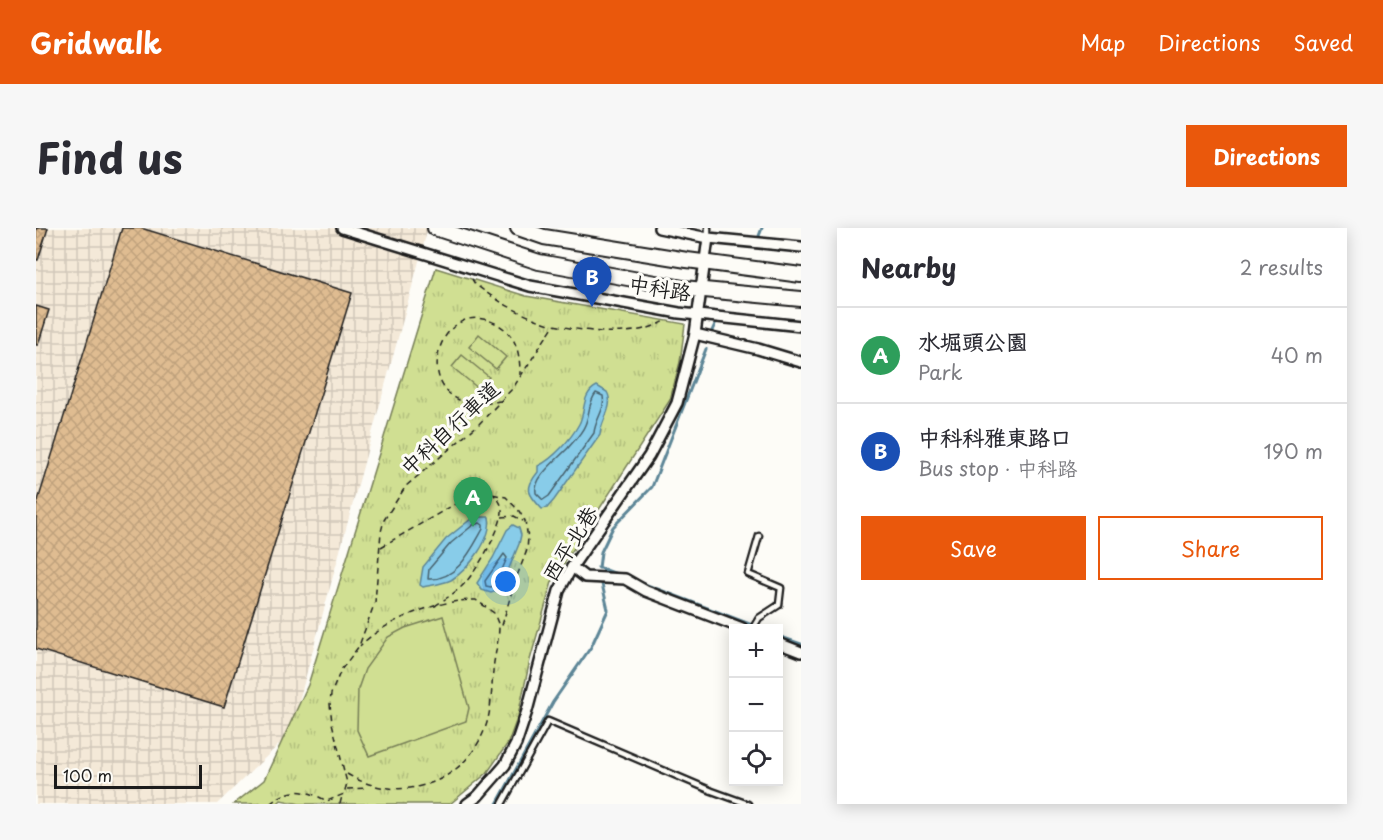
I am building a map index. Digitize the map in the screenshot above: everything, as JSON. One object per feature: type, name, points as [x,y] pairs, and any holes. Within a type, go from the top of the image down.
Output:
[{"type":"street","name":"中科路","points":[[435,228],[539,262],[700,290],[801,299]]},
{"type":"street","name":"中科路","points":[[518,228],[544,237],[801,275]]},
{"type":"street","points":[[659,228],[801,247]]},
{"type":"street","name":"中科路","points":[[346,229],[530,286],[679,313],[801,326]]},
{"type":"street","name":"西平北巷","points":[[467,804],[478,796],[505,765],[516,744],[559,591],[572,567],[649,456],[677,403],[695,334],[708,233]]},
{"type":"street","points":[[695,334],[801,362]]},
{"type":"street","points":[[572,567],[585,577],[625,579],[646,591],[732,624]]},
{"type":"street","points":[[783,645],[801,652]]},
{"type":"lane","points":[[755,624],[759,618],[779,605],[782,588],[748,574],[759,536]]},
{"type":"lane","points":[[502,804],[548,721],[748,804]]},
{"type":"path","points":[[468,268],[475,284],[501,303],[528,317],[554,326],[610,333],[659,325],[679,313]]},
{"type":"path","points":[[501,400],[477,405],[468,403],[446,389],[438,372],[437,358],[440,346],[448,332],[465,321],[486,320],[495,323],[504,329],[515,342],[520,358],[520,376]]},
{"type":"path","name":"中科自行車道","points":[[359,646],[375,602],[384,520],[406,486],[479,424],[501,400],[554,326]]},
{"type":"path","points":[[380,548],[466,497],[478,494],[506,497],[512,502],[528,530],[527,550],[499,633],[485,728],[469,757],[437,785]]},
{"type":"path","points":[[433,607],[465,583],[492,542],[501,518],[500,501],[493,494]]},
{"type":"path","points":[[501,518],[514,516],[525,522]]},
{"type":"path","name":"中科自行車道","points":[[346,789],[347,783],[330,704],[333,688],[341,670],[359,646],[388,624],[447,602],[476,600],[490,608],[497,617],[499,633]]},
{"type":"path","points":[[340,804],[346,789],[357,787],[369,789],[345,773]]},
{"type":"path","points":[[270,804],[288,792],[314,794],[332,804]]},
{"type":"path","points":[[327,801],[342,795]]},
{"type":"shaded area","points":[[36,228],[428,228],[290,734],[217,804],[36,804]]},
{"type":"green space","points":[[436,268],[526,296],[685,324],[680,362],[670,400],[552,582],[530,660],[518,716],[508,743],[487,773],[450,804],[300,804],[281,800],[277,804],[234,804],[264,780],[308,685]]},
{"type":"green space","points":[[479,334],[506,357],[496,369],[469,347]]},
{"type":"green space","points":[[462,355],[489,377],[479,389],[452,367]]},
{"type":"green space","points":[[443,616],[469,708],[466,721],[369,756],[357,730],[358,689],[365,669],[388,637],[405,628]]},
{"type":"water","points":[[597,386],[607,392],[609,397],[609,408],[600,435],[554,500],[547,508],[542,509],[529,491],[538,472],[538,466],[555,454],[571,436],[581,419],[588,393]]},
{"type":"water","points":[[489,517],[489,525],[483,543],[472,561],[451,580],[423,587],[420,585],[423,567],[446,539],[471,519]]},
{"type":"water","points":[[513,525],[519,528],[521,535],[500,590],[491,593],[482,590],[477,583],[507,530]]},
{"type":"building","points":[[36,228],[48,228],[38,260],[36,260]]},
{"type":"building","points":[[122,228],[141,228],[352,293],[224,707],[36,649],[36,507]]},
{"type":"building","points":[[36,306],[49,310],[38,345],[36,345]]},
{"type":"waterway","points":[[759,236],[762,228]]},
{"type":"waterway","points":[[711,333],[716,322]]},
{"type":"waterway","points":[[599,568],[601,552],[613,527],[652,487],[706,349]]},
{"type":"waterway","points":[[598,567],[619,575]]},
{"type":"waterway","points":[[639,582],[749,624]]},
{"type":"waterway","points":[[497,804],[553,702],[591,647],[608,610],[602,584]]},
{"type":"waterway","points":[[783,638],[801,644]]},
{"type":"place","name":"中科科雅東路口","points":[[592,307]]},
{"type":"place","name":"水堀頭公園","points":[[473,527]]}]
